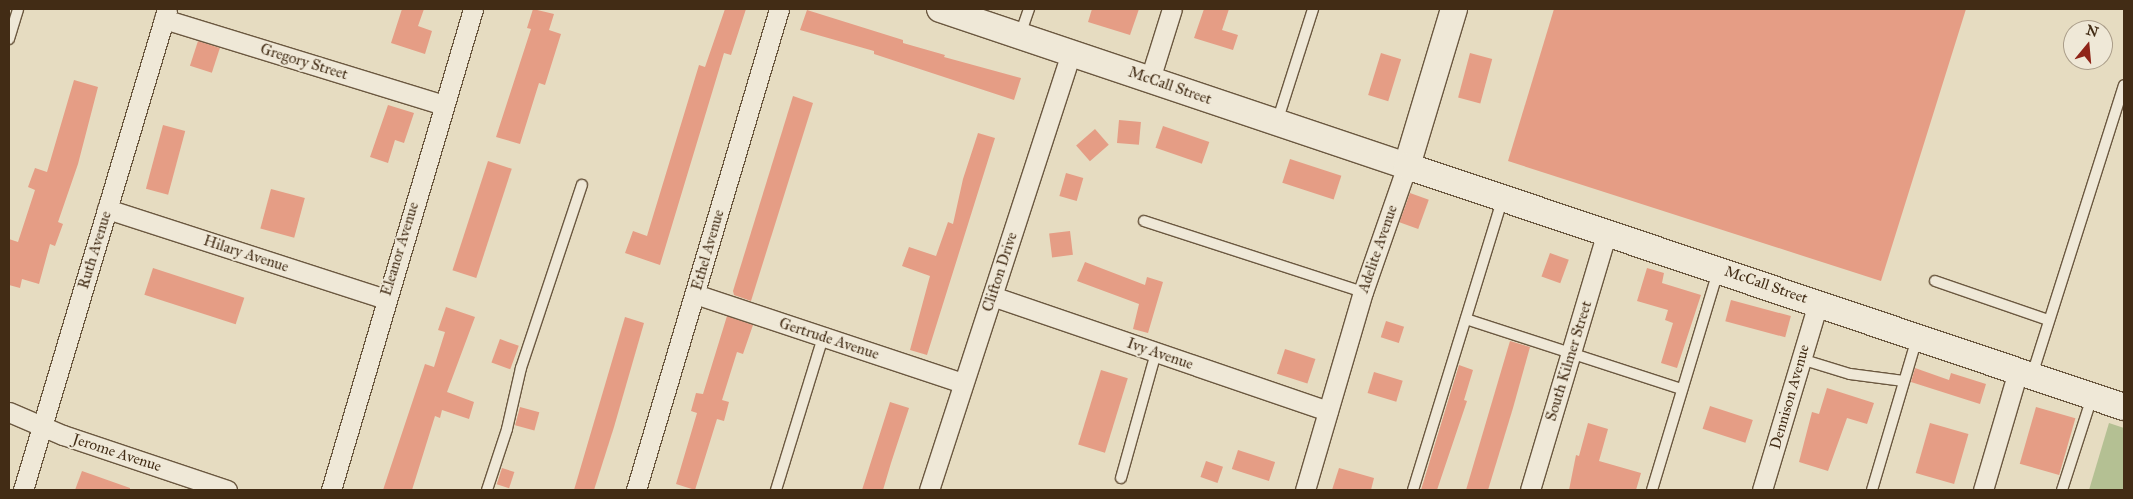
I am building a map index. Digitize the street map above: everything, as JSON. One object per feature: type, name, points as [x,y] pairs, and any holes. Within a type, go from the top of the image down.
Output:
[{"type":"street","name":"Eleanor Avenue","points":[[330,490],[473,9]]},
{"type":"street","name":"Ethel Avenue","points":[[636,490],[779,9]]},
{"type":"street","name":"McCall Street","points":[[940,9],[1719,269],[2124,407]]},
{"type":"street","points":[[1150,80],[1172,9]]},
{"type":"street","name":"Adelite Avenue","points":[[1305,490],[1363,292],[1454,9]]},
{"type":"street","name":"Gregory Street","points":[[166,14],[444,105]]},
{"type":"street","name":"Ruth Avenue","points":[[23,490],[166,14]]},
{"type":"street","name":"Clifton Drive","points":[[929,490],[1071,53]]},
{"type":"street","name":"Hilary Avenue","points":[[107,209],[385,300]]},
{"type":"street","name":"South Kilmer Street","points":[[1530,490],[1607,232]]},
{"type":"street","name":"Gertrude Avenue","points":[[695,294],[963,383]]},
{"type":"street","name":"Ivy Avenue","points":[[992,296],[1328,411]]},
{"type":"street","name":"Dennison Avenue","points":[[1762,490],[1818,303]]},
{"type":"street","points":[[1983,490],[2025,374]]},
{"type":"street","name":"Jerome Avenue","points":[[9,412],[43,426],[227,490]]},
{"type":"lane","points":[[9,39],[18,9]]},
{"type":"lane","points":[[1020,35],[1029,9]]},
{"type":"lane","points":[[1277,122],[1313,9]]},
{"type":"lane","points":[[2025,374],[2048,320],[2124,85]]},
{"type":"lane","points":[[487,490],[507,429],[521,368],[582,185]]},
{"type":"lane","points":[[1413,490],[1503,197]]},
{"type":"lane","points":[[1144,221],[1363,292]]},
{"type":"lane","points":[[1652,490],[1719,269]]},
{"type":"lane","points":[[1935,281],[2048,320]]},
{"type":"lane","points":[[1466,319],[1570,355],[1682,389]]},
{"type":"lane","points":[[776,490],[823,337]]},
{"type":"lane","points":[[1872,490],[1917,337]]},
{"type":"lane","points":[[1121,478],[1156,353]]},
{"type":"lane","points":[[1801,359],[1850,374],[1904,381]]},
{"type":"lane","points":[[2062,490],[2092,396]]},
{"type":"green space","points":[[2109,423],[2124,428],[2124,490],[2089,490]]},
{"type":"building","points":[[402,9],[424,9],[418,26],[432,31],[425,54],[391,43]]},
{"type":"building","points":[[533,9],[554,14],[549,30],[561,34],[545,85],[539,83],[520,144],[496,137],[531,29],[527,28]]},
{"type":"building","points":[[725,9],[746,9],[731,55],[724,53],[660,265],[625,253],[633,231],[647,236],[699,65],[705,67]]},
{"type":"building","points":[[1092,9],[1139,9],[1130,35],[1088,22]]},
{"type":"building","points":[[1204,9],[1229,9],[1222,30],[1238,35],[1233,50],[1194,38]]},
{"type":"building","points":[[1554,9],[1966,9],[1881,281],[1508,161]]},
{"type":"building","points":[[807,10],[903,40],[903,43],[945,55],[944,57],[1021,78],[1014,100],[874,54],[874,51],[800,30]]},
{"type":"building","points":[[198,41],[220,48],[212,73],[190,66]]},
{"type":"building","points":[[1381,53],[1401,59],[1388,101],[1368,95]]},
{"type":"building","points":[[1470,53],[1492,59],[1480,103],[1458,97]]},
{"type":"building","points":[[74,80],[98,87],[78,164],[58,222],[63,224],[55,246],[50,244],[39,284],[22,279],[20,288],[9,285],[9,239],[18,242],[35,190],[28,187],[35,168],[47,172]]},
{"type":"building","points":[[793,96],[813,103],[751,301],[734,295],[733,291]]},
{"type":"building","points":[[388,105],[414,113],[404,143],[395,140],[388,163],[370,157]]},
{"type":"building","points":[[1119,120],[1141,122],[1139,145],[1117,143]]},
{"type":"building","points":[[163,125],[185,131],[168,195],[146,189]]},
{"type":"building","points":[[1163,126],[1209,142],[1202,164],[1156,148]]},
{"type":"building","points":[[1095,129],[1109,145],[1090,161],[1076,145]]},
{"type":"building","points":[[978,133],[995,138],[927,355],[910,350],[930,276],[902,266],[909,247],[936,256],[948,222],[953,224],[963,179]]},
{"type":"building","points":[[1290,159],[1341,176],[1334,199],[1282,183]]},
{"type":"building","points":[[488,161],[512,169],[476,278],[452,270]]},
{"type":"building","points":[[1066,173],[1083,178],[1077,201],[1059,196]]},
{"type":"building","points":[[271,189],[305,198],[294,238],[260,229]]},
{"type":"building","points":[[1410,193],[1429,200],[1418,229],[1399,222]]},
{"type":"building","points":[[1070,231],[1073,255],[1052,257],[1049,234]]},
{"type":"building","points":[[1550,253],[1569,260],[1560,283],[1541,276]]},
{"type":"building","points":[[1085,262],[1145,285],[1147,277],[1163,282],[1148,333],[1133,329],[1139,304],[1077,281]]},
{"type":"building","points":[[153,268],[244,298],[236,324],[144,295]]},
{"type":"building","points":[[1647,268],[1664,273],[1662,283],[1701,295],[1677,368],[1661,363],[1673,323],[1665,320],[1668,310],[1637,301]]},
{"type":"building","points":[[1731,300],[1791,316],[1785,337],[1725,321]]},
{"type":"building","points":[[446,307],[475,317],[447,392],[474,402],[469,419],[442,410],[440,418],[435,416],[412,490],[383,490],[425,364],[434,367],[445,332],[438,330]]},
{"type":"building","points":[[727,316],[753,325],[743,354],[737,352],[722,400],[729,402],[724,421],[717,419],[695,490],[676,484],[697,413],[691,411],[696,393],[703,394]]},
{"type":"building","points":[[625,317],[644,323],[614,427],[594,490],[574,490]]},
{"type":"building","points":[[1386,321],[1404,327],[1399,343],[1381,337]]},
{"type":"building","points":[[500,339],[519,346],[510,369],[491,362]]},
{"type":"building","points":[[1510,341],[1530,347],[1513,408],[1488,490],[1466,490]]},
{"type":"building","points":[[1285,349],[1315,359],[1307,384],[1277,374]]},
{"type":"building","points":[[1459,365],[1473,370],[1464,400],[1467,401],[1437,490],[1421,490]]},
{"type":"building","points":[[1915,368],[1949,380],[1951,373],[1986,384],[1980,404],[1911,382]]},
{"type":"building","points":[[1101,370],[1128,378],[1105,453],[1078,445]]},
{"type":"building","points":[[1374,372],[1403,381],[1396,402],[1368,393]]},
{"type":"building","points":[[1827,388],[1874,403],[1867,424],[1847,418],[1828,471],[1799,462],[1812,412],[1819,414]]},
{"type":"building","points":[[890,402],[909,408],[883,490],[862,490]]},
{"type":"building","points":[[1710,406],[1753,420],[1745,443],[1703,429]]},
{"type":"building","points":[[520,407],[539,412],[534,431],[515,425]]},
{"type":"building","points":[[2036,407],[2075,418],[2059,475],[2020,464]]},
{"type":"building","points":[[1588,423],[1608,429],[1599,461],[1641,473],[1636,490],[1569,490],[1576,455],[1579,456]]},
{"type":"building","points":[[1930,423],[1968,434],[1954,484],[1916,473]]},
{"type":"building","points":[[1238,450],[1275,462],[1269,481],[1232,469]]},
{"type":"building","points":[[1206,461],[1223,467],[1217,483],[1200,477]]},
{"type":"building","points":[[502,468],[514,472],[509,488],[497,484]]},
{"type":"building","points":[[1339,468],[1374,478],[1371,490],[1332,490]]},
{"type":"building","points":[[82,471],[130,488],[130,490],[75,490]]}]
